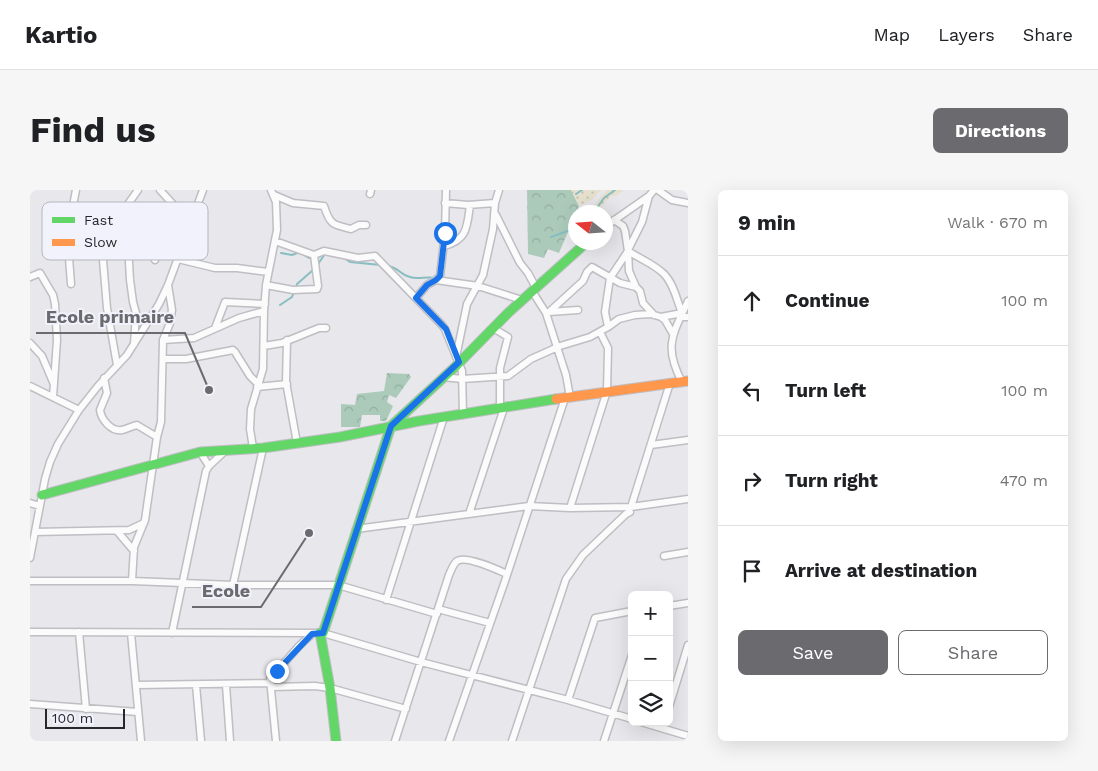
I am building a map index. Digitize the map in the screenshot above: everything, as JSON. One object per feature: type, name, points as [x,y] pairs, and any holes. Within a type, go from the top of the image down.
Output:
[{"type":"street","points":[[129,202],[138,190]]},
{"type":"street","points":[[160,190],[171,202]]},
{"type":"street","points":[[199,202],[204,190]]},
{"type":"street","points":[[416,298],[427,285],[436,280],[441,272],[446,190]]},
{"type":"street","points":[[458,360],[465,310],[483,275],[499,190]]},
{"type":"street","points":[[672,334],[665,320],[643,303],[640,291],[636,287],[629,271],[625,231],[623,226],[614,220],[656,190],[672,200],[688,203]]},
{"type":"street","points":[[273,193],[293,203],[324,206],[327,215],[334,225],[351,229],[359,225],[366,225]]},
{"type":"street","points":[[253,448],[250,429],[251,409],[263,370],[266,285],[275,242],[276,209],[273,193]]},
{"type":"street","points":[[608,327],[606,312],[610,278],[628,251],[642,222],[649,196]]},
{"type":"street","points":[[446,203],[470,205],[495,204]]},
{"type":"street","points":[[444,246],[450,245],[463,236],[470,205]]},
{"type":"street","points":[[449,741],[567,398],[566,375],[556,348],[548,312],[534,290],[528,273],[520,263],[495,214]]},
{"type":"street","points":[[275,242],[314,255],[324,251],[358,258],[375,256],[446,329],[458,360],[462,379],[463,414]]},
{"type":"street","points":[[276,741],[271,677],[318,634],[338,585],[391,426],[444,377],[458,360],[578,250]]},
{"type":"street","points":[[628,251],[653,265],[665,275],[685,311]]},
{"type":"street","points":[[266,285],[293,290],[317,289],[319,283],[314,255]]},
{"type":"street","points":[[69,260],[71,284]]},
{"type":"street","points":[[103,260],[106,308],[117,365]]},
{"type":"street","points":[[129,260],[130,280],[136,313],[134,345]]},
{"type":"street","points":[[30,558],[50,462],[58,444],[104,378],[127,355],[134,345],[159,304],[178,260]]},
{"type":"street","points":[[182,260],[215,268],[237,268],[268,272]]},
{"type":"street","points":[[548,312],[583,282],[589,268],[592,267],[620,283],[636,287]]},
{"type":"street","points":[[30,277],[40,273],[54,299],[57,333],[53,397]]},
{"type":"street","points":[[436,280],[478,286],[522,300]]},
{"type":"street","points":[[132,581],[134,551],[144,523],[161,422],[164,340],[172,310],[168,285]]},
{"type":"street","points":[[215,328],[226,302],[264,308]]},
{"type":"street","points":[[164,340],[194,338],[264,308]]},
{"type":"street","points":[[548,312],[578,310]]},
{"type":"street","points":[[444,377],[462,379],[508,376],[531,359],[562,345],[600,332],[619,319],[630,316],[658,316],[685,311]]},
{"type":"street","points":[[42,495],[200,452],[263,448],[340,437],[463,414],[685,381],[673,358],[671,343],[672,334],[685,311]]},
{"type":"street","points":[[264,346],[275,345],[320,328],[326,328]]},
{"type":"street","points":[[469,514],[502,409],[500,368],[508,337],[493,328]]},
{"type":"street","points":[[570,508],[608,391],[608,348],[600,332]]},
{"type":"street","points":[[287,340],[286,384],[296,443]]},
{"type":"street","points":[[30,343],[42,356],[54,384]]},
{"type":"street","points":[[163,360],[200,358],[233,350],[258,385]]},
{"type":"street","points":[[104,378],[107,391],[100,410],[103,419],[116,430],[137,425],[157,437]]},
{"type":"street","points":[[512,741],[566,579],[583,555],[631,510],[670,383]]},
{"type":"street","points":[[258,385],[286,384]]},
{"type":"street","points":[[30,386],[80,410]]},
{"type":"street","points":[[386,600],[444,418]]},
{"type":"street","points":[[651,444],[688,440]]},
{"type":"street","points":[[233,585],[263,448]]},
{"type":"street","points":[[172,633],[205,477],[209,466],[226,450]]},
{"type":"street","points":[[200,452],[209,466]]},
{"type":"street","points":[[356,529],[529,506],[631,510],[688,499]]},
{"type":"street","points":[[30,503],[40,506]]},
{"type":"street","points":[[35,532],[117,531],[134,529],[144,523]]},
{"type":"street","points":[[117,531],[134,551]]},
{"type":"street","points":[[664,556],[688,552]]},
{"type":"street","points":[[396,741],[437,611],[455,563],[460,560],[476,562],[507,574]]},
{"type":"street","points":[[30,581],[338,585],[386,600],[490,623]]},
{"type":"street","points":[[673,605],[688,603]]},
{"type":"street","points":[[568,700],[595,618],[628,612]]},
{"type":"street","points":[[30,632],[318,634],[472,674],[628,718]]},
{"type":"street","points":[[79,632],[86,709]]},
{"type":"street","points":[[131,633],[141,741]]},
{"type":"street","points":[[318,634],[330,688],[336,741]]},
{"type":"street","points":[[673,694],[688,645]]},
{"type":"street","points":[[604,741],[628,668]]},
{"type":"street","points":[[196,685],[200,741]]},
{"type":"street","points":[[226,685],[230,741]]},
{"type":"street","points":[[136,686],[315,686],[330,688],[406,709]]},
{"type":"street","points":[[30,704],[138,712]]},
{"type":"street","points":[[664,726],[688,736]]},
{"type":"green space","points":[[527,190],[571,190],[578,205],[568,205],[568,232],[559,253],[548,249],[544,258],[528,254]]},
{"type":"green space","points":[[387,373],[409,374],[411,377],[396,398],[389,395],[387,402],[393,406],[386,421],[380,421],[380,415],[362,415],[360,427],[341,427],[341,404],[355,405],[357,394],[384,391]]},
{"type":"sand","points":[[571,190],[601,190],[592,200],[578,205]]},
{"type":"sand","points":[[607,190],[624,190],[616,196],[611,196],[603,205],[594,205]]},
{"type":"waterway","points":[[576,194],[582,190]]},
{"type":"waterway","points":[[599,205],[604,198],[615,190]]},
{"type":"waterway","points":[[551,237],[568,231]]},
{"type":"waterway","points":[[281,253],[292,255],[300,252]]},
{"type":"waterway","points":[[318,264],[325,254]]},
{"type":"waterway","points":[[304,255],[309,258],[314,257]]},
{"type":"waterway","points":[[344,258],[350,262],[381,265]]},
{"type":"waterway","points":[[388,266],[413,278],[435,278]]},
{"type":"waterway","points":[[296,288],[297,284],[313,270]]},
{"type":"waterway","points":[[280,305],[292,297],[294,292]]},
{"type":"traffic: fast","points":[[336,741],[330,688],[320,633],[323,633],[391,426],[455,367],[508,313],[578,250]]},
{"type":"traffic: fast","points":[[42,495],[200,452],[263,448],[340,437],[419,421],[556,399]]},
{"type":"traffic: slow","points":[[556,399],[688,381]]},
{"type":"place","name":"Ecole primaire","points":[[209,390]]},
{"type":"place","name":"Ecole","points":[[309,533]]},
{"type":"route","points":[[277,671],[312,634],[323,633],[391,426],[459,362],[446,329],[416,298],[427,285],[440,276],[445,233]]}]
